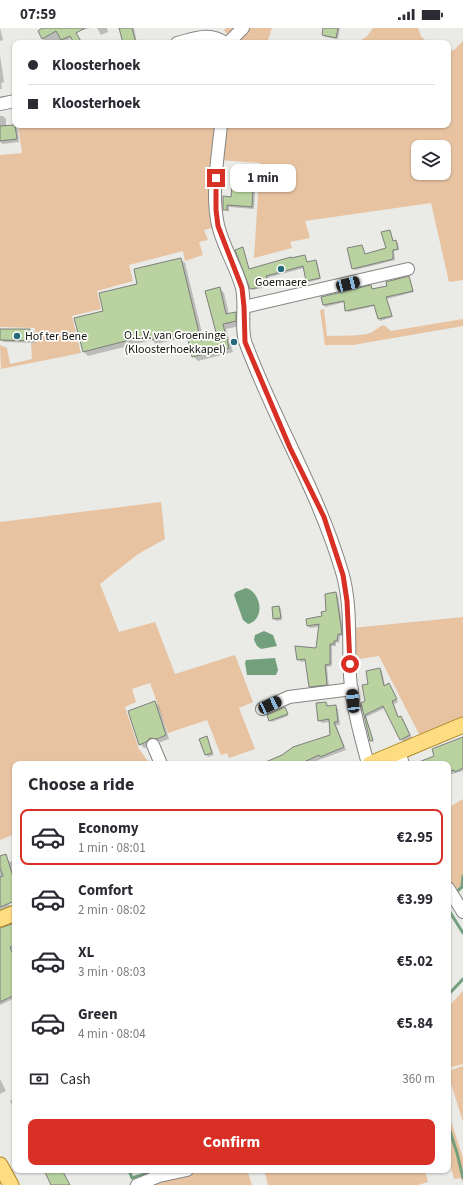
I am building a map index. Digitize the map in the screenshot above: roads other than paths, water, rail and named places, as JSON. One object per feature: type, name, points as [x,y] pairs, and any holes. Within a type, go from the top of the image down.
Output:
[{"type":"main road","points":[[385,761],[401,758],[463,725]]},
{"type":"main road","points":[[0,919],[12,914]]},
{"type":"main road","points":[[0,1165],[11,1185]]},
{"type":"street","points":[[231,40],[243,28]]},
{"type":"street","points":[[190,40],[208,36],[221,40]]},
{"type":"street","points":[[0,104],[12,101]]},
{"type":"street","points":[[221,128],[216,210],[218,226],[242,288],[245,342],[290,448],[324,517],[343,575],[347,601],[354,713],[368,761]]},
{"type":"street","points":[[244,307],[408,269]]},
{"type":"street","points":[[262,708],[289,697],[352,689]]},
{"type":"street","points":[[153,745],[160,761]]},
{"type":"street","points":[[451,893],[463,912]]},
{"type":"street","points":[[137,1185],[159,1176],[173,1173]]},
{"type":"waterway","points":[[455,893],[462,887],[463,876]]},
{"type":"waterway","points":[[451,914],[463,933]]},
{"type":"waterway","points":[[451,992],[463,979]]},
{"type":"waterway","points":[[451,1134],[463,1178]]},
{"type":"waterway","points":[[130,1173],[132,1178],[148,1173]]},
{"type":"place","name":"Goemaere","points":[[281,269]]},
{"type":"place","name":"Hof ter Bene","points":[[17,336]]},
{"type":"place","name":"O.L.V. van Groeninge (Kloosterhoekkapel)","points":[[234,342]]}]
